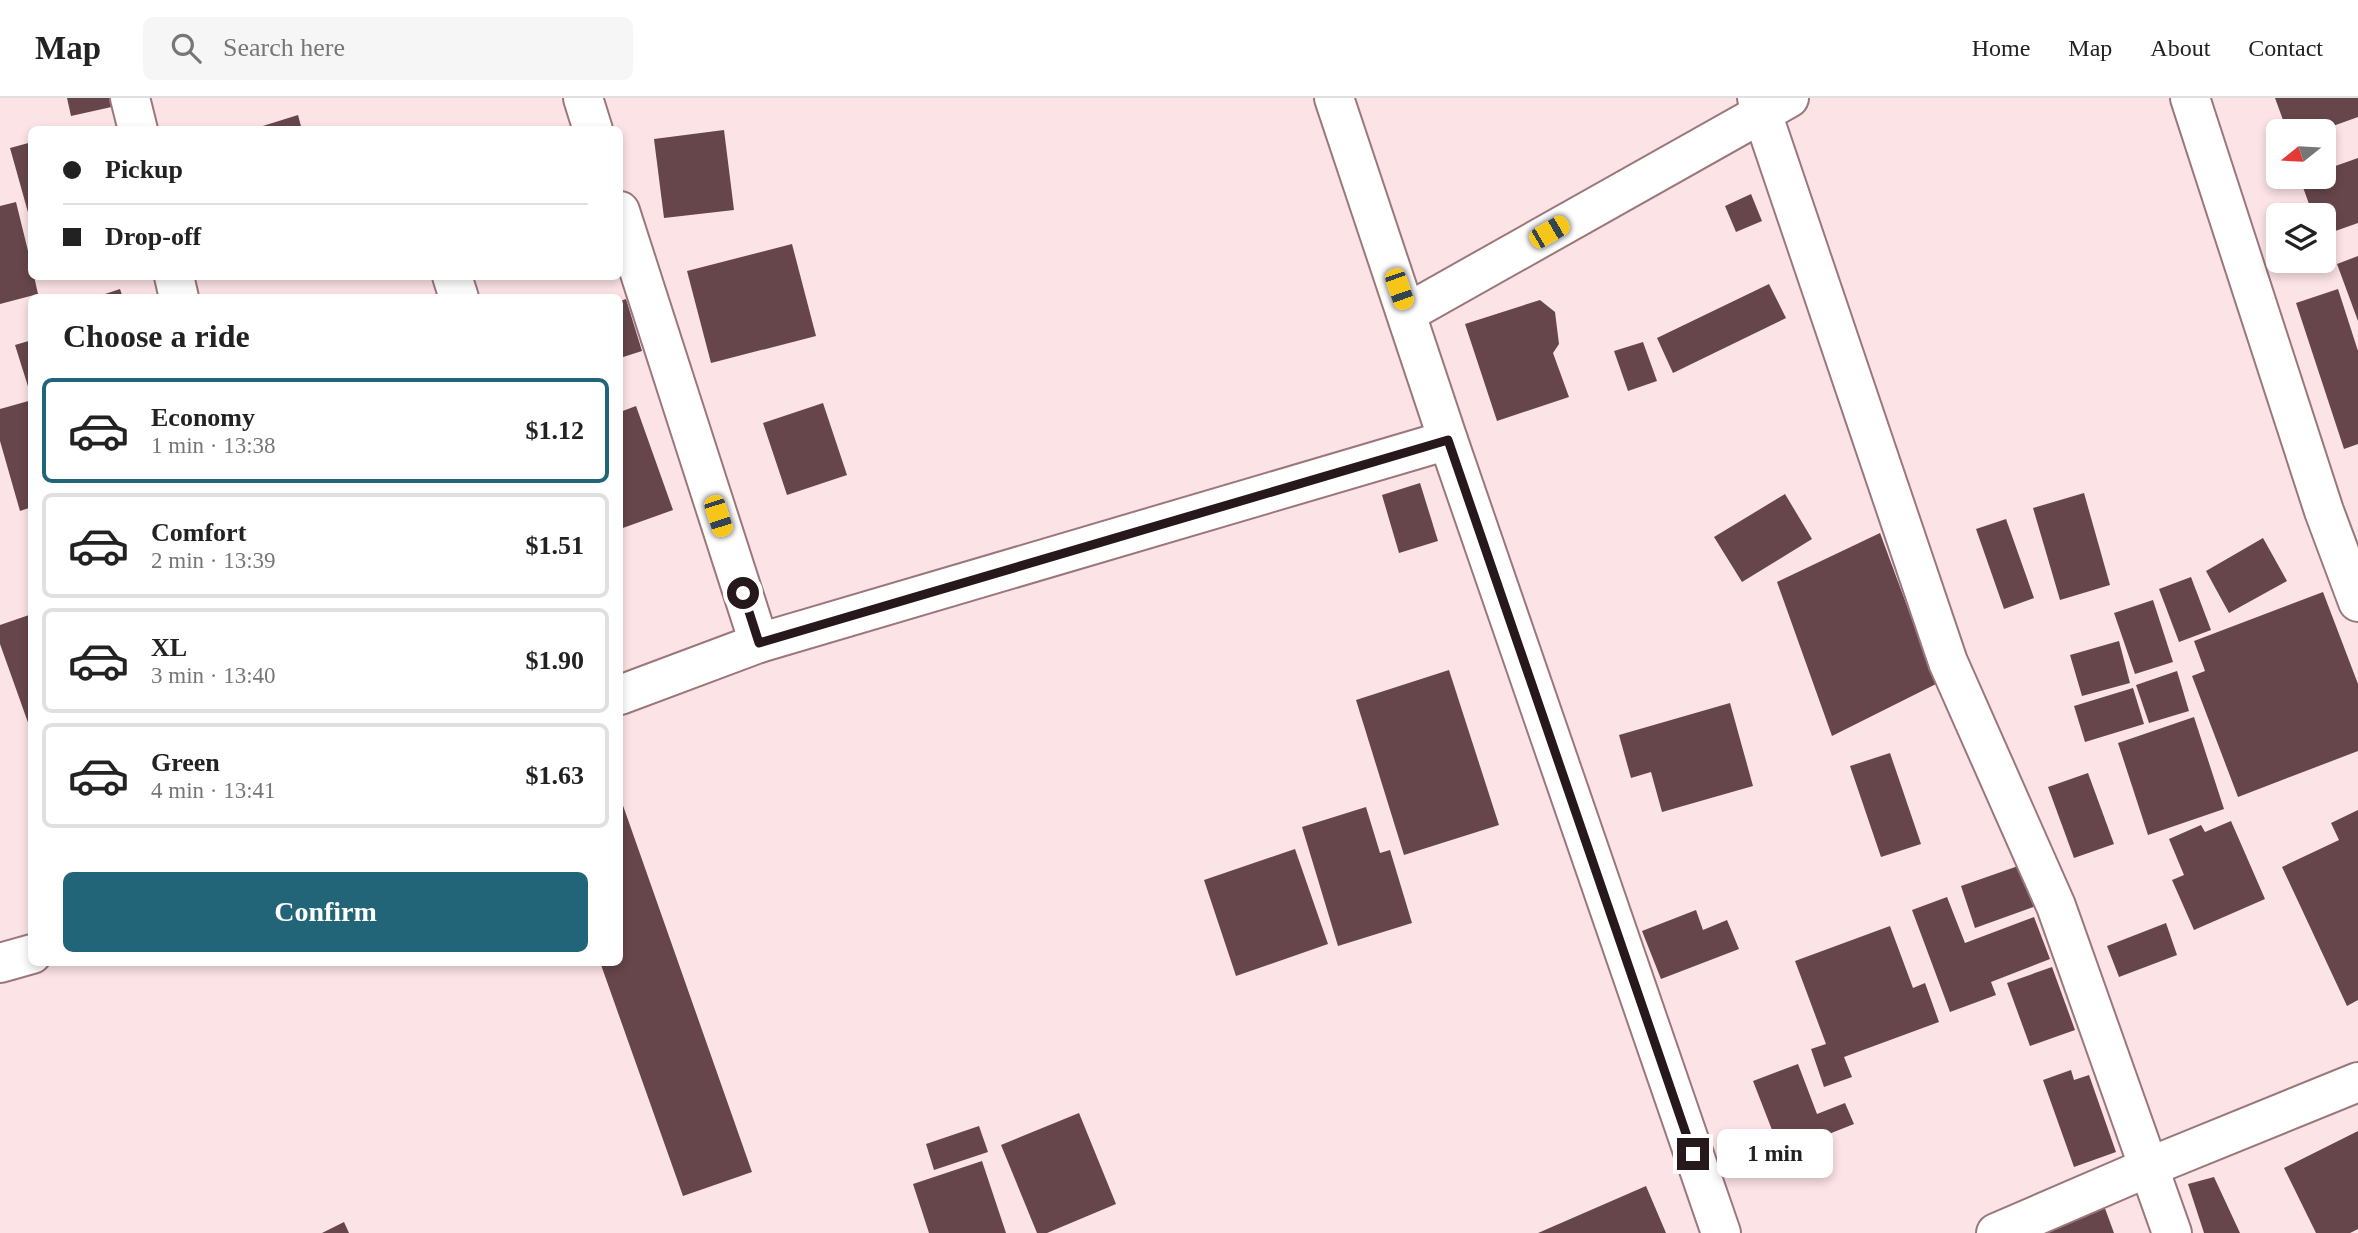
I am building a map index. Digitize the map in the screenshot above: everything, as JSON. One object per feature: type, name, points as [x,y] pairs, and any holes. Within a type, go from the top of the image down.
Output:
[{"type":"street","points":[[131,98],[137,126]]},
{"type":"street","points":[[583,98],[592,126]]},
{"type":"street","points":[[1334,98],[1448,440],[1721,1233]]},
{"type":"street","points":[[2190,98],[2324,511],[2358,602]]},
{"type":"street","points":[[1407,313],[1770,102],[1948,662],[2056,906],[2172,1233]]},
{"type":"street","points":[[623,220],[759,643]]},
{"type":"street","points":[[623,694],[759,643],[1448,440]]},
{"type":"street","points":[[0,963],[28,955]]},
{"type":"street","points":[[1996,1233],[2358,1082]]},
{"type":"building","points":[[67,98],[114,98],[116,106],[71,116]]},
{"type":"building","points":[[2275,98],[2358,98],[2358,117],[2336,125],[2336,119],[2283,119]]},
{"type":"building","points":[[298,115],[301,126],[263,126]]},
{"type":"building","points":[[724,130],[734,210],[664,218],[654,139]]},
{"type":"building","points":[[28,143],[28,212],[10,148]]},
{"type":"building","points":[[2358,158],[2358,223],[2336,231],[2336,203],[2309,203],[2304,189],[2336,189],[2336,166]]},
{"type":"building","points":[[1751,194],[1762,221],[1736,232],[1725,206]]},
{"type":"building","points":[[16,202],[28,251],[28,280],[35,280],[38,294],[28,294],[28,297],[0,304],[0,206]]},
{"type":"building","points":[[792,244],[816,336],[711,363],[687,271]]},
{"type":"building","points":[[2358,256],[2358,321],[2337,264]]},
{"type":"building","points":[[1769,284],[1786,318],[1673,373],[1657,338]]},
{"type":"building","points":[[120,289],[122,294],[105,294]]},
{"type":"building","points":[[2338,289],[2358,351],[2358,444],[2344,449],[2296,303]]},
{"type":"building","points":[[626,299],[642,351],[623,357],[623,300]]},
{"type":"building","points":[[1540,300],[1555,312],[1559,344],[1553,353],[1569,397],[1497,421],[1465,324]]},
{"type":"building","points":[[28,341],[28,386],[15,345]]},
{"type":"building","points":[[1643,342],[1657,381],[1628,391],[1614,351]]},
{"type":"building","points":[[28,401],[28,508],[20,511],[0,441],[0,409]]},
{"type":"building","points":[[823,403],[847,475],[787,495],[763,423]]},
{"type":"building","points":[[636,406],[673,510],[623,528],[623,411]]},
{"type":"building","points":[[1420,483],[1438,541],[1399,553],[1382,495]]},
{"type":"building","points":[[2084,493],[2110,585],[2060,600],[2033,508]]},
{"type":"building","points":[[1785,494],[1812,539],[1742,582],[1714,537]]},
{"type":"building","points":[[2006,519],[2034,598],[2004,609],[1976,529]]},
{"type":"building","points":[[1880,533],[1936,684],[1832,736],[1777,582]]},
{"type":"building","points":[[2263,538],[2287,581],[2229,613],[2206,571]]},
{"type":"building","points":[[2191,577],[2211,630],[2179,642],[2159,589]]},
{"type":"building","points":[[2323,592],[2358,684],[2358,751],[2238,797],[2192,676],[2205,671],[2194,641]]},
{"type":"building","points":[[2153,600],[2173,662],[2135,674],[2114,613]]},
{"type":"building","points":[[28,615],[28,723],[0,644],[0,625]]},
{"type":"building","points":[[2119,641],[2130,683],[2082,696],[2070,655]]},
{"type":"building","points":[[1449,670],[1499,825],[1404,855],[1356,700]]},
{"type":"building","points":[[2177,671],[2189,711],[2149,723],[2136,685]]},
{"type":"building","points":[[2133,688],[2144,724],[2085,742],[2074,706]]},
{"type":"building","points":[[1730,703],[1753,786],[1662,812],[1651,772],[1631,778],[1619,735]]},
{"type":"building","points":[[2194,717],[2224,809],[2148,835],[2118,743]]},
{"type":"building","points":[[1890,753],[1921,844],[1881,857],[1850,766]]},
{"type":"building","points":[[2088,773],[2114,844],[2074,858],[2048,787]]},
{"type":"building","points":[[623,806],[752,1172],[683,1196],[601,966],[623,966]]},
{"type":"building","points":[[1366,807],[1380,853],[1390,850],[1412,923],[1338,946],[1302,827]]},
{"type":"building","points":[[2358,810],[2358,1000],[2347,1006],[2282,867],[2339,840],[2331,823]]},
{"type":"building","points":[[2231,821],[2265,899],[2194,930],[2172,880],[2184,875],[2169,839],[2201,825],[2205,832]]},
{"type":"building","points":[[1295,849],[1328,944],[1236,976],[1204,880]]},
{"type":"building","points":[[2021,865],[2036,906],[1975,928],[1961,886]]},
{"type":"building","points":[[1947,897],[1965,943],[2034,917],[2050,959],[1991,982],[1996,995],[1950,1012],[1912,910]]},
{"type":"building","points":[[1696,910],[1703,930],[1727,920],[1739,949],[1661,979],[1642,931]]},
{"type":"building","points":[[2166,923],[2177,955],[2119,977],[2107,946]]},
{"type":"building","points":[[1890,926],[1913,988],[1925,983],[1939,1022],[1844,1057],[1852,1077],[1824,1087],[1811,1049],[1826,1044],[1795,961]]},
{"type":"building","points":[[2052,967],[2075,1030],[2030,1046],[2007,983]]},
{"type":"building","points":[[1798,1064],[1817,1114],[1845,1103],[1854,1124],[1781,1153],[1753,1081]]},
{"type":"building","points":[[2071,1070],[2074,1080],[2089,1075],[2116,1152],[2074,1167],[2043,1080]]},
{"type":"building","points":[[1079,1113],[1116,1204],[1047,1233],[1037,1233],[1001,1145]]},
{"type":"building","points":[[979,1126],[988,1152],[934,1170],[926,1144]]},
{"type":"building","points":[[2358,1131],[2358,1229],[2350,1233],[2316,1233],[2284,1168]]},
{"type":"building","points":[[982,1161],[1006,1233],[929,1233],[913,1184]]},
{"type":"building","points":[[2214,1177],[2240,1233],[2204,1233],[2188,1184]]},
{"type":"building","points":[[1646,1186],[1666,1233],[1538,1233]]},
{"type":"building","points":[[2103,1203],[2114,1233],[2022,1233]]},
{"type":"building","points":[[344,1222],[349,1233],[322,1233]]},
{"type":"route","points":[[743,593],[759,643],[1448,440],[1693,1154]]}]
